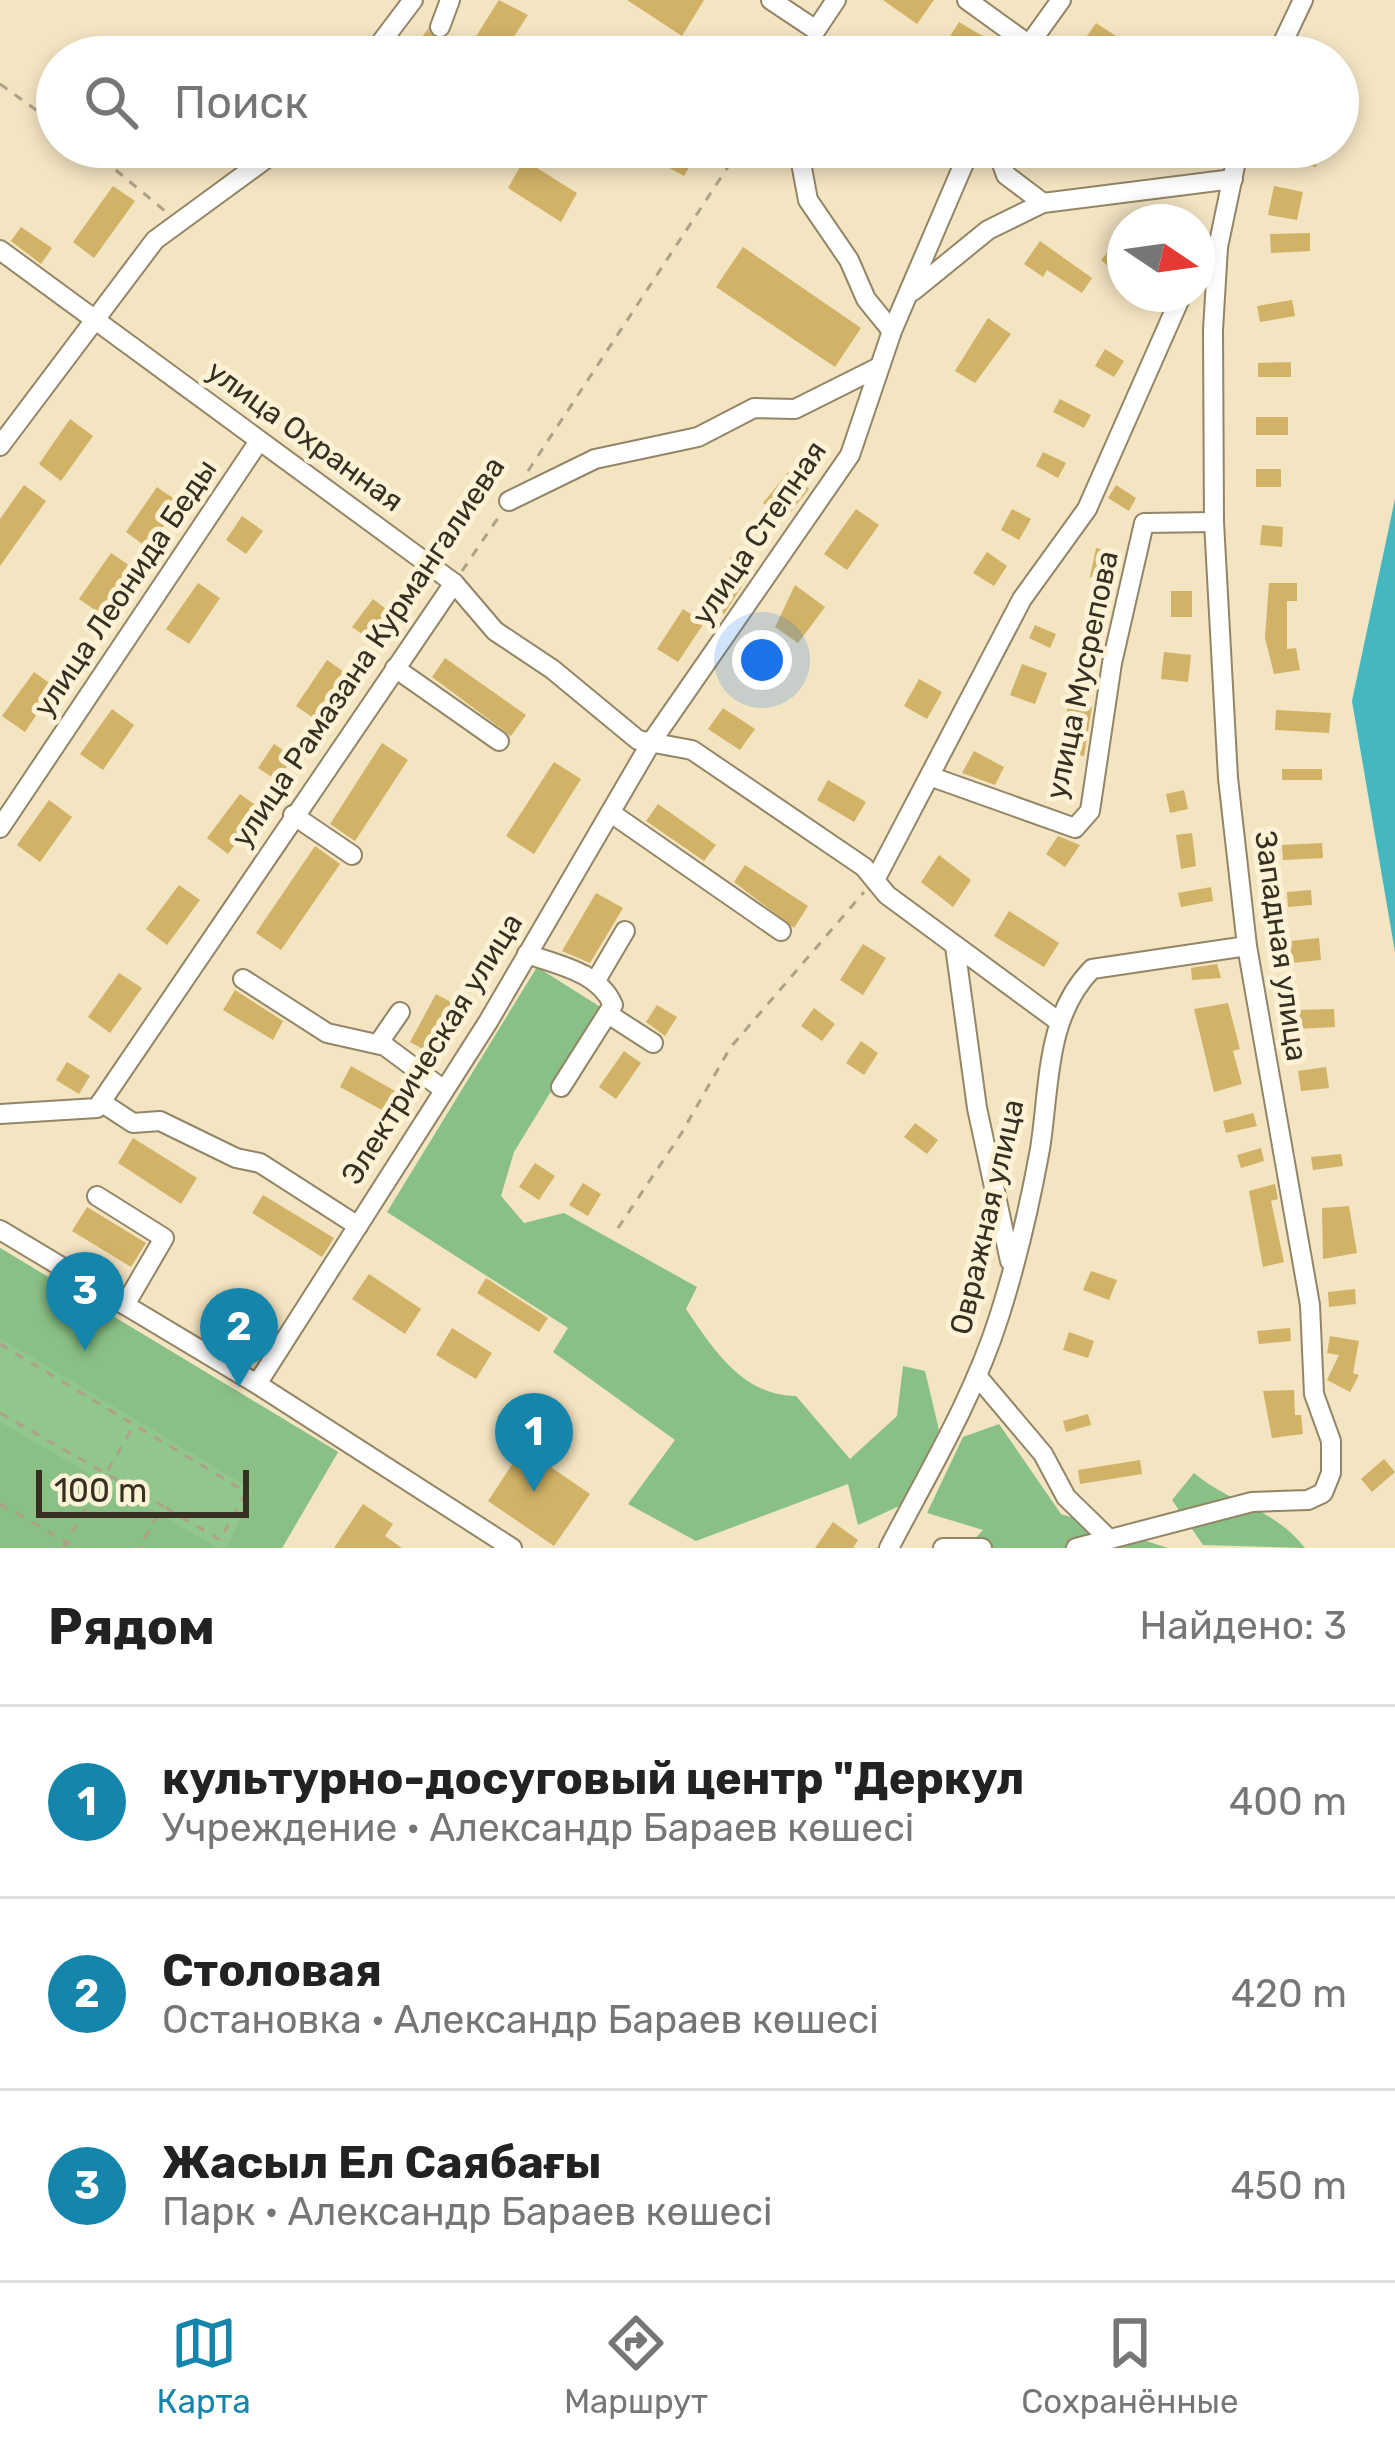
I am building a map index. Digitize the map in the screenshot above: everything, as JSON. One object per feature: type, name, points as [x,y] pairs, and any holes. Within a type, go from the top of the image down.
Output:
[{"type":"street","points":[[386,36],[413,0]]},
{"type":"street","points":[[440,27],[450,0]]},
{"type":"street","points":[[771,0],[816,30],[836,0]]},
{"type":"street","points":[[967,0],[1007,36]]},
{"type":"street","points":[[1035,36],[1061,0]]},
{"type":"street","points":[[1286,36],[1303,0]]},
{"type":"street","points":[[0,446],[92,320],[173,222],[251,168]]},
{"type":"street","points":[[802,168],[808,200],[849,260],[866,298],[892,331]]},
{"type":"street","name":"улица Степная","points":[[652,741],[850,455],[892,331],[962,168]]},
{"type":"street","points":[[1003,168],[1006,176],[1043,203]]},
{"type":"street","name":"Западная улица","points":[[1076,1548],[1232,1511],[1252,1502],[1308,1500],[1323,1493],[1331,1473],[1331,1441],[1314,1394],[1310,1305],[1247,946],[1228,778],[1214,522],[1218,248],[1235,168]]},
{"type":"street","points":[[906,297],[988,230],[1043,203],[1233,179]]},
{"type":"street","name":"улица Охранная","points":[[0,250],[454,583],[495,631],[552,669],[638,740],[692,750],[875,880],[1058,1021]]},
{"type":"street","points":[[875,880],[1022,599],[1087,509],[1174,312]]},
{"type":"street","points":[[509,501],[595,459],[698,437],[754,408],[795,409],[879,367]]},
{"type":"street","name":"улица Леонида Беды","points":[[0,828],[259,441]]},
{"type":"street","name":"улица Мусрепова","points":[[932,777],[1075,828],[1090,812],[1112,663],[1144,523],[1214,522]]},
{"type":"street","name":"улица Рамазана Курмангалиева","points":[[100,1102],[454,583]]},
{"type":"street","points":[[395,668],[499,741]]},
{"type":"street","name":"Электрическая улица","points":[[257,1384],[444,1090],[652,741]]},
{"type":"street","points":[[611,812],[781,931]]},
{"type":"street","points":[[293,815],[352,855]]},
{"type":"street","points":[[595,982],[625,931]]},
{"type":"street","points":[[955,945],[977,1108],[1011,1265]]},
{"type":"street","points":[[1058,1021],[1067,998],[1092,969],[1247,946]]},
{"type":"street","points":[[526,954],[595,982],[613,1005],[561,1087]]},
{"type":"street","points":[[243,980],[326,1033],[378,1044],[444,1090]]},
{"type":"street","points":[[378,1044],[400,1012]]},
{"type":"street","points":[[608,1014],[653,1043]]},
{"type":"street","name":"Овражная улица","points":[[889,1548],[978,1376],[1039,1153],[1058,1021]]},
{"type":"street","points":[[0,1114],[97,1108],[100,1102],[133,1123],[160,1121],[236,1158],[260,1163],[358,1226]]},
{"type":"street","points":[[97,1196],[164,1238],[125,1305]]},
{"type":"street","points":[[0,1230],[257,1384],[512,1548]]},
{"type":"street","points":[[978,1376],[1042,1454],[1066,1497],[1107,1537]]},
{"type":"street","points":[[944,1548],[982,1548]]},
{"type":"path","points":[[0,84],[36,110]]},
{"type":"path","points":[[115,168],[157,201],[173,222]]},
{"type":"path","name":"улица Рамазана Курмангалиева","points":[[454,583],[727,168]]},
{"type":"path","points":[[617,1228],[730,1048],[875,880]]},
{"type":"path","points":[[0,1344],[246,1492],[220,1540],[0,1413]]},
{"type":"path","points":[[65,1545],[134,1425]]},
{"type":"path","points":[[0,1504],[77,1548]]},
{"type":"path","points":[[139,1548],[163,1506]]},
{"type":"green space","points":[[537,967],[602,1008],[514,1152],[501,1196],[524,1223],[564,1213],[697,1287],[686,1309],[731,1368],[760,1388],[796,1396],[850,1459],[897,1416],[903,1366],[925,1371],[939,1430],[906,1503],[858,1525],[848,1484],[696,1541],[628,1504],[675,1440],[553,1352],[568,1328],[387,1212]]},
{"type":"green space","points":[[0,1248],[338,1452],[282,1548],[0,1548]]},
{"type":"green space","points":[[0,1248],[338,1452],[282,1548],[227,1548],[253,1490],[0,1338]]},
{"type":"green space","points":[[0,1422],[218,1548],[0,1548]]},
{"type":"green space","points":[[999,1424],[1061,1514],[1168,1548],[966,1548],[983,1530],[927,1513],[963,1437]]},
{"type":"green space","points":[[1194,1473],[1280,1523],[1305,1548],[1203,1545],[1172,1500]]},
{"type":"water","points":[[1395,499],[1395,952],[1352,701]]},
{"type":"building","points":[[499,0],[528,15],[514,36],[476,36]]},
{"type":"building","points":[[627,0],[704,0],[682,36]]},
{"type":"building","points":[[883,0],[934,0],[917,24]]},
{"type":"building","points":[[959,22],[983,36],[950,36]]},
{"type":"building","points":[[1096,23],[1116,36],[1087,36]]},
{"type":"building","points":[[519,168],[537,168],[577,193],[561,222],[508,188]]},
{"type":"building","points":[[113,186],[135,201],[94,258],[73,242]]},
{"type":"building","points":[[1274,186],[1303,192],[1297,220],[1268,215]]},
{"type":"building","points":[[21,227],[52,248],[41,264],[11,241]]},
{"type":"building","points":[[1310,233],[1310,251],[1271,253],[1270,234]]},
{"type":"building","points":[[1040,241],[1092,278],[1082,293],[1047,270],[1043,277],[1024,264]]},
{"type":"building","points":[[743,247],[861,328],[835,367],[716,287]]},
{"type":"building","points":[[1292,300],[1295,316],[1260,322],[1257,306]]},
{"type":"building","points":[[988,318],[1011,334],[975,383],[955,371]]},
{"type":"building","points":[[1105,349],[1124,361],[1114,377],[1095,366]]},
{"type":"building","points":[[1291,362],[1291,377],[1258,377],[1258,363]]},
{"type":"building","points":[[1060,399],[1091,415],[1084,428],[1053,412]]},
{"type":"building","points":[[1256,417],[1288,417],[1288,435],[1256,435]]},
{"type":"building","points":[[70,419],[93,436],[61,481],[39,464]]},
{"type":"building","points":[[1043,452],[1066,463],[1058,478],[1036,466]]},
{"type":"building","points":[[1256,469],[1281,469],[1281,487],[1256,487]]},
{"type":"building","points":[[789,471],[809,489],[784,520],[763,503]]},
{"type":"building","points":[[24,485],[46,501],[0,566],[0,519]]},
{"type":"building","points":[[1116,485],[1136,498],[1129,511],[1108,498]]},
{"type":"building","points":[[157,487],[180,503],[148,548],[126,532]]},
{"type":"building","points":[[856,509],[879,525],[847,570],[824,554]]},
{"type":"building","points":[[1012,509],[1031,519],[1019,540],[1001,530]]},
{"type":"building","points":[[242,516],[263,531],[246,554],[226,540]]},
{"type":"building","points":[[1262,525],[1283,527],[1282,547],[1260,545]]},
{"type":"building","points":[[1096,548],[1121,554],[1116,582],[1090,577]]},
{"type":"building","points":[[987,552],[1007,566],[994,586],[973,573]]},
{"type":"building","points":[[111,553],[133,568],[101,614],[79,599]]},
{"type":"building","points":[[732,555],[753,569],[724,614],[714,608],[678,662],[657,649],[683,609],[695,617]]},
{"type":"building","points":[[198,583],[220,598],[189,644],[166,629]]},
{"type":"building","points":[[1269,583],[1297,583],[1297,601],[1287,601],[1287,649],[1296,648],[1300,670],[1274,674],[1265,638]]},
{"type":"building","points":[[795,585],[825,607],[798,643],[775,627]]},
{"type":"building","points":[[1171,591],[1192,591],[1192,617],[1171,617]]},
{"type":"building","points":[[373,599],[391,613],[371,640],[352,627]]},
{"type":"building","points":[[1035,625],[1056,634],[1050,648],[1029,638]]},
{"type":"building","points":[[1164,652],[1191,655],[1188,682],[1161,679]]},
{"type":"building","points":[[445,658],[526,715],[511,736],[432,677]]},
{"type":"building","points":[[327,660],[350,676],[319,722],[296,706]]},
{"type":"building","points":[[1022,664],[1047,673],[1035,704],[1010,695]]},
{"type":"building","points":[[34,672],[55,687],[25,732],[2,716]]},
{"type":"building","points":[[919,679],[942,692],[927,719],[904,706]]},
{"type":"building","points":[[1069,702],[1092,707],[1084,756],[1059,751]]},
{"type":"building","points":[[723,708],[755,729],[740,750],[708,729]]},
{"type":"building","points":[[112,709],[134,725],[103,770],[80,754]]},
{"type":"building","points":[[1276,710],[1331,713],[1329,733],[1275,730]]},
{"type":"building","points":[[382,743],[408,760],[355,841],[330,824]]},
{"type":"building","points":[[274,744],[293,757],[278,781],[258,768]]},
{"type":"building","points":[[974,751],[1004,767],[995,785],[962,773]]},
{"type":"building","points":[[554,762],[581,779],[534,854],[506,836]]},
{"type":"building","points":[[1282,769],[1322,769],[1322,780],[1282,780]]},
{"type":"building","points":[[828,780],[866,802],[854,822],[817,800]]},
{"type":"building","points":[[1184,790],[1188,809],[1170,813],[1166,794]]},
{"type":"building","points":[[240,794],[261,809],[228,854],[207,838]]},
{"type":"building","points":[[49,800],[72,817],[40,862],[17,845]]},
{"type":"building","points":[[658,804],[716,845],[704,861],[646,821]]},
{"type":"building","points":[[1192,833],[1196,866],[1181,869],[1176,835]]},
{"type":"building","points":[[1058,836],[1080,845],[1065,867],[1046,854]]},
{"type":"building","points":[[1322,843],[1323,858],[1283,860],[1282,845]]},
{"type":"building","points":[[315,846],[340,864],[281,950],[256,933]]},
{"type":"building","points":[[939,855],[971,880],[953,907],[921,882]]},
{"type":"building","points":[[745,865],[808,906],[794,928],[734,882]]},
{"type":"building","points":[[179,885],[200,900],[167,945],[146,929]]},
{"type":"building","points":[[1211,887],[1213,901],[1181,907],[1178,893]]},
{"type":"building","points":[[1311,890],[1312,905],[1288,907],[1287,892]]},
{"type":"building","points":[[596,893],[623,908],[590,963],[562,951]]},
{"type":"building","points":[[1009,911],[1059,943],[1044,967],[994,936]]},
{"type":"building","points":[[1319,938],[1321,960],[1292,963],[1290,941]]},
{"type":"building","points":[[863,944],[886,958],[863,995],[840,980]]},
{"type":"building","points":[[1217,964],[1221,978],[1192,980],[1191,968]]},
{"type":"building","points":[[119,973],[142,988],[110,1033],[88,1017]]},
{"type":"building","points":[[235,990],[283,1021],[273,1040],[223,1010]]},
{"type":"building","points":[[436,994],[458,1006],[432,1054],[410,1042]]},
{"type":"building","points":[[1228,1003],[1240,1049],[1233,1051],[1242,1084],[1214,1092],[1194,1009]]},
{"type":"building","points":[[657,1005],[677,1017],[665,1036],[646,1022]]},
{"type":"building","points":[[814,1008],[835,1024],[822,1041],[801,1026]]},
{"type":"building","points":[[1334,1009],[1335,1027],[1296,1029],[1296,1010]]},
{"type":"building","points":[[861,1041],[878,1053],[864,1075],[846,1063]]},
{"type":"building","points":[[624,1051],[641,1063],[616,1099],[599,1087]]},
{"type":"building","points":[[67,1062],[90,1076],[79,1094],[56,1080]]},
{"type":"building","points":[[351,1066],[402,1095],[391,1115],[340,1087]]},
{"type":"building","points":[[1326,1067],[1329,1088],[1301,1091],[1298,1071]]},
{"type":"building","points":[[1253,1113],[1257,1126],[1226,1133],[1223,1121]]},
{"type":"building","points":[[915,1123],[938,1140],[927,1154],[904,1137]]},
{"type":"building","points":[[133,1138],[197,1178],[181,1204],[118,1163]]},
{"type":"building","points":[[1261,1148],[1264,1161],[1241,1168],[1237,1155]]},
{"type":"building","points":[[1341,1154],[1343,1166],[1313,1170],[1311,1157]]},
{"type":"building","points":[[535,1163],[555,1176],[539,1200],[519,1187]]},
{"type":"building","points":[[583,1183],[601,1194],[588,1216],[569,1205]]},
{"type":"building","points":[[1275,1184],[1278,1199],[1271,1201],[1284,1262],[1263,1267],[1249,1191]]},
{"type":"building","points":[[263,1195],[334,1238],[322,1257],[252,1213]]},
{"type":"building","points":[[1349,1206],[1357,1253],[1323,1259],[1322,1208]]},
{"type":"building","points":[[87,1207],[146,1243],[131,1267],[72,1231]]},
{"type":"building","points":[[1091,1271],[1117,1280],[1109,1300],[1083,1290]]},
{"type":"building","points":[[369,1274],[421,1309],[405,1334],[352,1299]]},
{"type":"building","points":[[486,1278],[548,1318],[539,1332],[477,1293]]},
{"type":"building","points":[[1355,1289],[1356,1304],[1329,1307],[1328,1292]]},
{"type":"building","points":[[452,1328],[492,1353],[476,1379],[436,1355]]},
{"type":"building","points":[[1290,1328],[1291,1341],[1259,1344],[1257,1331]]},
{"type":"building","points":[[1069,1332],[1094,1341],[1088,1358],[1063,1350]]},
{"type":"building","points":[[1330,1336],[1359,1341],[1353,1373],[1359,1375],[1350,1392],[1327,1380],[1339,1355],[1327,1353]]},
{"type":"building","points":[[1294,1390],[1295,1415],[1301,1415],[1303,1434],[1272,1438],[1263,1391]]},
{"type":"building","points":[[1088,1414],[1091,1425],[1066,1432],[1063,1421]]},
{"type":"building","points":[[523,1448],[590,1494],[554,1546],[488,1501]]},
{"type":"building","points":[[1384,1459],[1395,1472],[1372,1492],[1361,1479]]},
{"type":"building","points":[[1140,1460],[1142,1474],[1080,1484],[1078,1470]]},
{"type":"building","points":[[363,1504],[393,1524],[385,1536],[402,1548],[334,1548]]},
{"type":"building","points":[[833,1522],[858,1540],[853,1548],[815,1548]]},
{"type":"tunnel","points":[[434,36],[440,27]]},
{"type":"place","name":"Жасыл Ел Саябағы","points":[[85,1351]]},
{"type":"place","name":"Столовая","points":[[239,1387]]},
{"type":"place","name":"культурно-досуговый центр \"Деркул","points":[[534,1492]]}]
